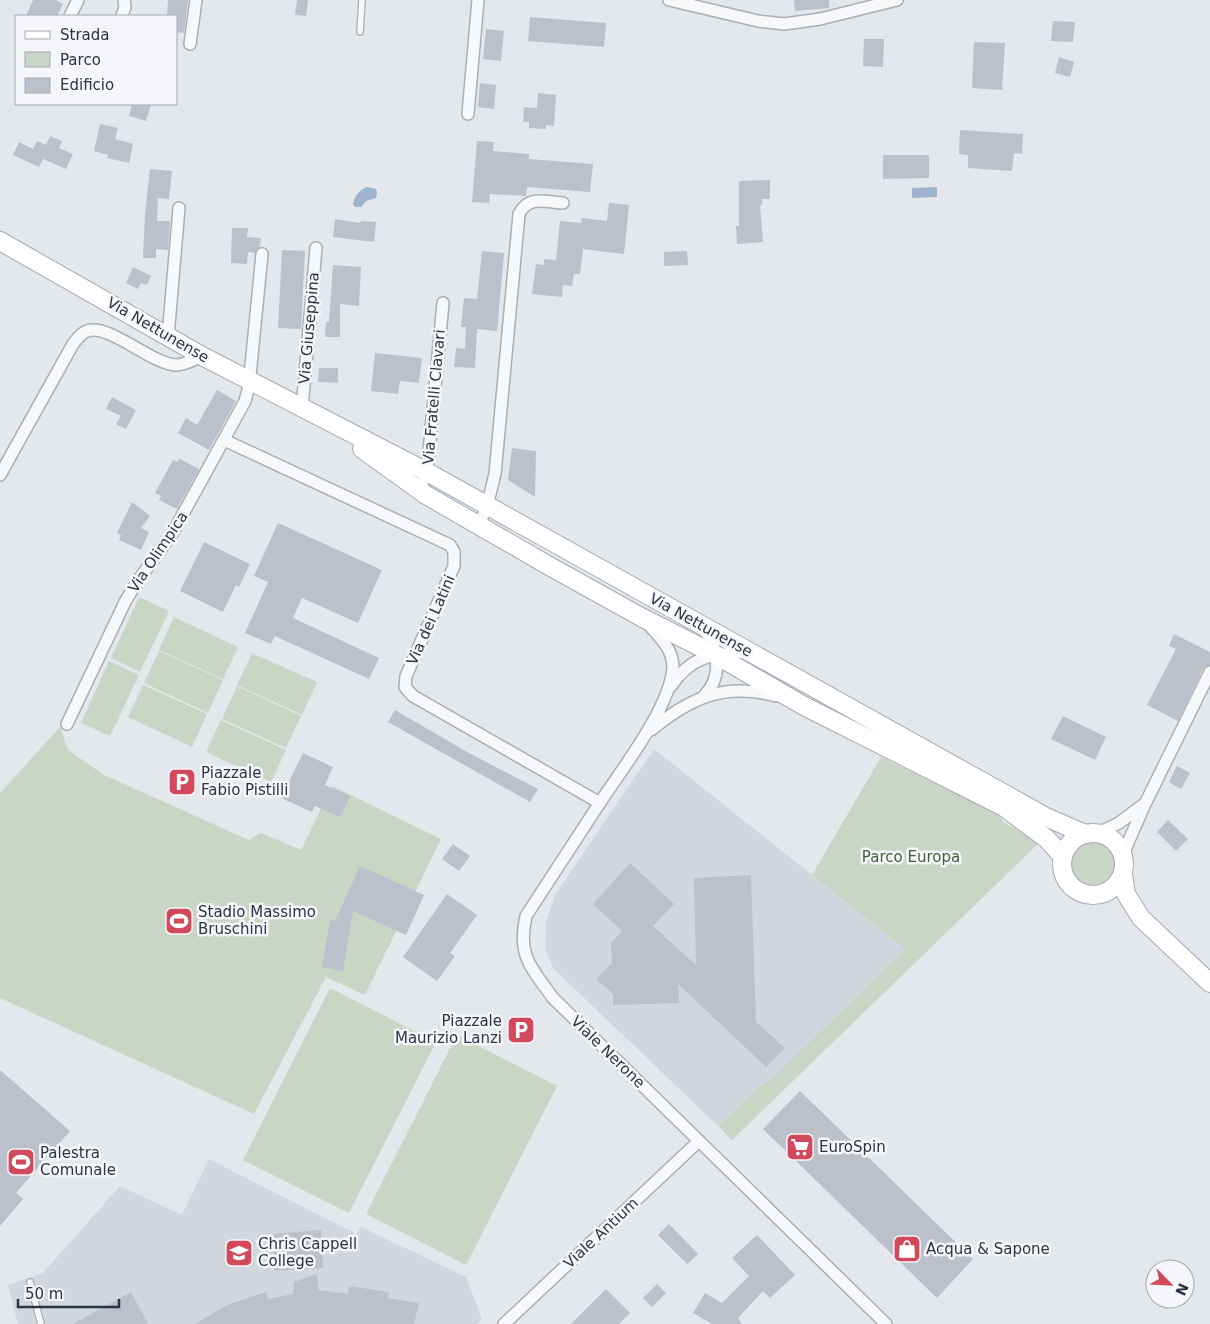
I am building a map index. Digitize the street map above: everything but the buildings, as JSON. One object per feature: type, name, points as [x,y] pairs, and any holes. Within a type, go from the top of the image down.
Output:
[{"type":"main road","name":"Via Nettunense","points":[[0,241],[202,356],[427,472],[1046,817],[1114,840],[1123,854]]},
{"type":"main road","name":"Via Nettunense","points":[[310,413],[419,490],[479,525],[641,617],[716,655],[804,706],[998,804],[1048,839],[1063,857]]},
{"type":"main road","points":[[1092,834],[1071,843],[1063,857],[1064,877],[1077,891],[1086,895],[1096,896],[1105,894],[1113,889],[1123,874],[1125,864],[1123,854]]},
{"type":"main road","points":[[1123,874],[1126,894],[1141,918],[1210,983]]},
{"type":"main road","points":[[1096,896],[1141,918]]},
{"type":"street","points":[[70,15],[78,0]]},
{"type":"street","points":[[122,15],[125,7],[124,0]]},
{"type":"street","points":[[190,44],[196,0]]},
{"type":"street","points":[[468,114],[478,0]]},
{"type":"street","points":[[669,0],[758,21],[784,24],[820,20],[897,0]]},
{"type":"street","points":[[479,525],[487,506],[495,474],[519,214],[528,202],[563,203]]},
{"type":"street","points":[[168,337],[179,208]]},
{"type":"street","name":"Via Giuseppina","points":[[310,413],[316,248]]},
{"type":"street","name":"Via Olimpica","points":[[68,724],[130,593],[172,534],[245,401],[249,381],[262,254]]},
{"type":"street","name":"Via Fratelli Clavari","points":[[419,490],[427,472],[443,303]]},
{"type":"street","points":[[0,475],[73,344],[84,332],[90,330],[103,331],[172,364],[185,363],[202,356]]},
{"type":"street","name":"Via dei Latini","points":[[224,440],[450,545],[454,552],[454,566],[406,676],[405,687],[413,696],[600,803]]},
{"type":"street","name":"Viale Nerone","points":[[641,617],[662,639],[670,653],[673,668],[666,692],[647,732],[526,916],[522,934],[524,950],[529,964],[553,998],[886,1324]]},
{"type":"street","points":[[700,624],[710,638],[716,655],[714,682],[704,696]]},
{"type":"street","name":"Viale Nerone","points":[[666,692],[691,663],[716,655],[750,652]]},
{"type":"street","points":[[1123,854],[1144,804],[1210,672]]},
{"type":"street","name":"Viale Nerone","points":[[647,732],[679,708],[704,696],[726,692],[753,691],[777,696],[804,706]]},
{"type":"street","points":[[1092,834],[1119,823],[1144,804]]},
{"type":"street","name":"Viale Antium","points":[[508,1322],[699,1142]]},
{"type":"lane","points":[[360,32],[362,0]]},
{"type":"lane","points":[[30,1282],[41,1324]]},
{"type":"shaded area","points":[[654,749],[905,949],[770,1082],[764,1082],[718,1126],[553,968],[545,948],[546,923],[555,895]]},
{"type":"shaded area","name":"Chris Cappell College","points":[[209,1159],[356,1234],[361,1227],[466,1277],[482,1319],[477,1324],[18,1324],[8,1285],[43,1273],[120,1186],[182,1215]]},
{"type":"green space","points":[[139,597],[169,611],[140,672],[111,658]]},
{"type":"green space","points":[[174,617],[238,647],[223,679],[159,650]]},
{"type":"green space","points":[[159,651],[223,680],[208,713],[144,683]]},
{"type":"green space","points":[[252,653],[317,682],[302,715],[237,685]]},
{"type":"green space","points":[[109,661],[139,675],[110,736],[81,723]]},
{"type":"green space","points":[[143,685],[207,714],[192,747],[128,717]]},
{"type":"green space","points":[[237,686],[301,716],[286,748],[222,719]]},
{"type":"green space","points":[[221,720],[286,750],[271,782],[206,752]]},
{"type":"green space","name":"Stadio Massimo Bruschini","points":[[60,727],[68,750],[104,775],[249,840],[261,833],[301,850],[332,786],[441,839],[365,995],[326,977],[254,1114],[0,998],[0,793]]},
{"type":"green space","name":"Parco Europa","points":[[881,757],[1000,815],[1003,822],[1040,842],[732,1140],[718,1126],[764,1082],[770,1081],[905,949],[812,875]]},
{"type":"green space","points":[[1093,840],[1102,842],[1110,847],[1115,855],[1117,864],[1115,873],[1110,881],[1102,886],[1093,888],[1084,886],[1076,881],[1071,873],[1069,864],[1071,855],[1076,847],[1084,842]]},
{"type":"green space","points":[[330,988],[436,1042],[349,1213],[243,1160]]},
{"type":"green space","points":[[457,1035],[557,1086],[466,1265],[366,1214]]},
{"type":"water","points":[[367,187],[376,189],[376,198],[366,201],[361,207],[355,207],[353,204],[356,196]]},
{"type":"water","points":[[937,187],[937,197],[912,198],[912,188]]},
{"type":"place","name":"Piazzale Fabio Pistilli","points":[[182,782]]},
{"type":"place","name":"Stadio Massimo Bruschini","points":[[179,921]]},
{"type":"place","name":"Piazzale Maurizio Lanzi","points":[[521,1030]]},
{"type":"place","name":"EuroSpin","points":[[800,1147]]},
{"type":"place","name":"Palestra Comunale","points":[[21,1162]]},
{"type":"place","name":"Acqua & Sapone","points":[[907,1249]]},
{"type":"place","name":"Chris Cappell College","points":[[239,1253]]}]
